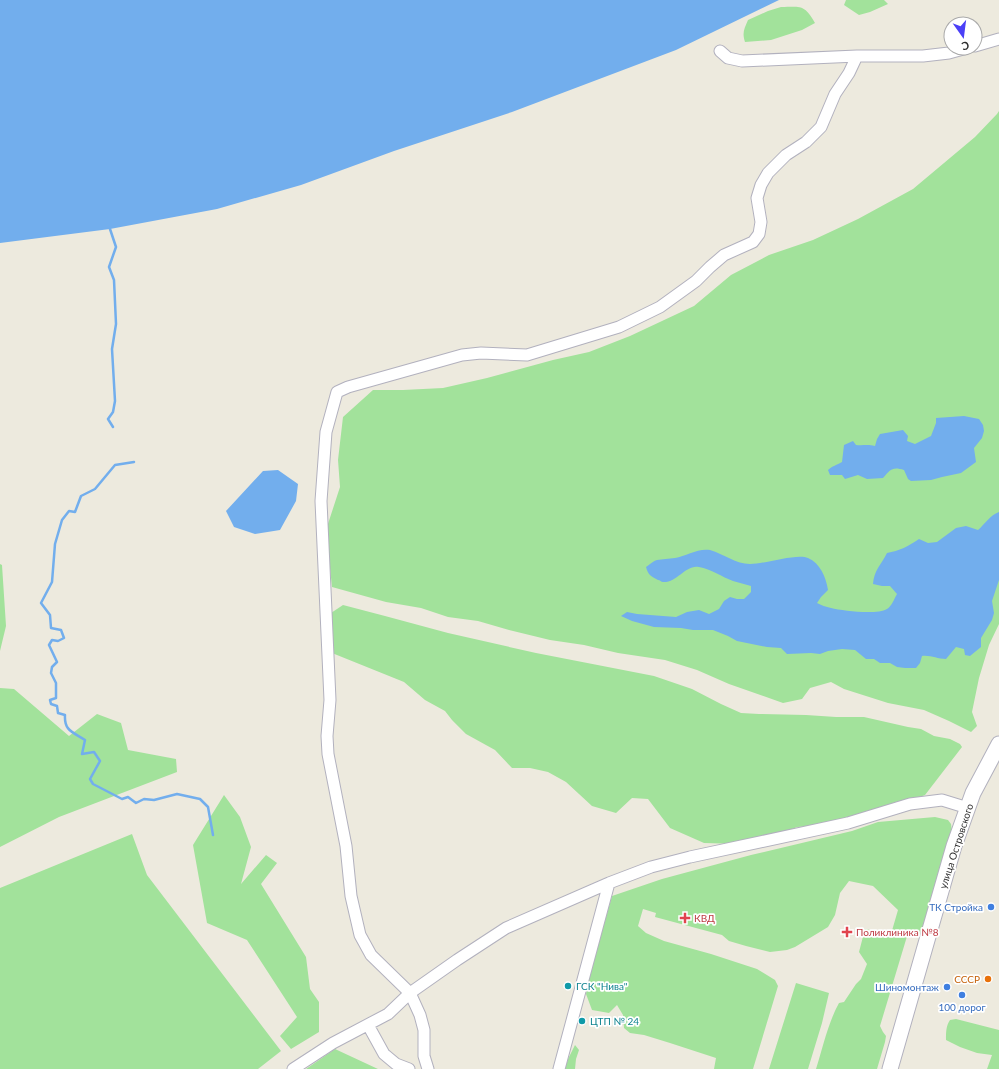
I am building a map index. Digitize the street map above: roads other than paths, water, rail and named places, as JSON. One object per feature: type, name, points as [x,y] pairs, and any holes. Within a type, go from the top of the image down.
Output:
[{"type":"main road","name":"улица Островского","points":[[890,1069],[954,846],[973,793],[999,744]]},
{"type":"street","points":[[983,44],[999,39]]},
{"type":"street","points":[[720,51],[728,58],[742,61],[857,56],[923,56],[943,53]]},
{"type":"street","points":[[428,1069],[424,1056],[424,1030],[420,1015],[410,993],[371,955],[360,934],[351,896],[346,846],[328,754],[327,736],[330,700],[321,501],[326,432],[337,392],[348,387],[462,355],[481,353],[527,355],[619,327],[660,307],[696,281],[724,255],[753,242],[759,234],[761,222],[757,198],[761,185],[768,173],[786,155],[806,142],[821,127],[835,94],[849,73],[857,56]]},
{"type":"street","points":[[293,1069],[333,1044],[388,1014],[410,993],[506,928],[651,867],[690,857],[848,823],[910,804],[942,800],[968,808]]},
{"type":"street","points":[[559,1069],[609,884]]},
{"type":"street","points":[[368,1025],[384,1054],[396,1064],[409,1069]]},
{"type":"water","points":[[0,0],[779,0],[676,50],[512,112],[394,151],[301,185],[217,209],[110,229],[0,243]]},
{"type":"water","points":[[964,416],[979,419],[983,425],[984,431],[982,438],[974,448],[976,462],[961,473],[931,480],[911,481],[908,479],[904,470],[897,468],[890,471],[883,478],[867,479],[858,475],[845,479],[842,475],[830,475],[828,470],[842,462],[844,445],[853,441],[856,445],[875,446],[880,434],[903,430],[908,436],[907,441],[915,444],[931,436],[936,423],[936,418]]},
{"type":"water","points":[[278,470],[298,484],[296,501],[280,530],[255,534],[234,527],[226,511],[263,471]]},
{"type":"water","points":[[999,512],[999,580],[992,601],[994,613],[992,620],[981,638],[981,647],[970,656],[965,655],[964,649],[956,647],[946,659],[922,656],[920,663],[916,668],[905,668],[897,667],[890,663],[880,663],[874,659],[866,659],[855,650],[842,649],[820,654],[787,654],[781,648],[767,647],[737,641],[713,630],[654,627],[632,621],[621,616],[627,612],[676,617],[687,612],[699,610],[709,614],[719,609],[724,601],[730,597],[744,599],[751,592],[751,586],[733,581],[703,568],[690,568],[673,580],[663,582],[651,576],[646,567],[657,560],[675,558],[697,551],[706,550],[710,550],[745,564],[756,564],[796,557],[808,558],[816,563],[824,575],[828,590],[817,603],[829,608],[851,611],[882,611],[890,606],[897,594],[890,586],[873,584],[876,571],[887,553],[904,548],[919,539],[928,543],[937,542],[956,528],[966,526],[978,530],[990,517]]},
{"type":"waterway","points":[[110,229],[116,247],[109,267],[114,280],[116,324],[112,349],[115,401],[113,412],[108,419],[113,427]]},
{"type":"waterway","points":[[134,462],[115,465],[95,489],[81,496],[75,512],[69,511],[62,520],[55,544],[52,582],[41,603],[50,615],[51,628],[61,630],[64,638],[58,641],[52,640],[49,645],[57,662],[52,667],[51,673],[56,683],[56,698],[50,700],[51,704],[57,706],[58,713],[65,715],[66,725],[68,728],[73,733],[85,740],[82,754],[94,752],[100,761],[90,779],[93,784],[122,799],[128,797],[136,803],[144,799],[154,800],[177,794],[200,799],[208,807],[213,835]]},
{"type":"place","name":"ТК Стройка","points":[[991,907]]},
{"type":"place","name":"КВД","points":[[685,918]]},
{"type":"place","name":"Поликлиника №8","points":[[847,932]]},
{"type":"place","name":"СССР","points":[[988,979]]},
{"type":"place","name":"ГСК \"Нива\"","points":[[568,986]]},
{"type":"place","name":"Шиномонтаж","points":[[947,987]]},
{"type":"place","name":"100 дорог","points":[[962,995]]},
{"type":"place","name":"ЦТП № 24","points":[[582,1021]]}]
